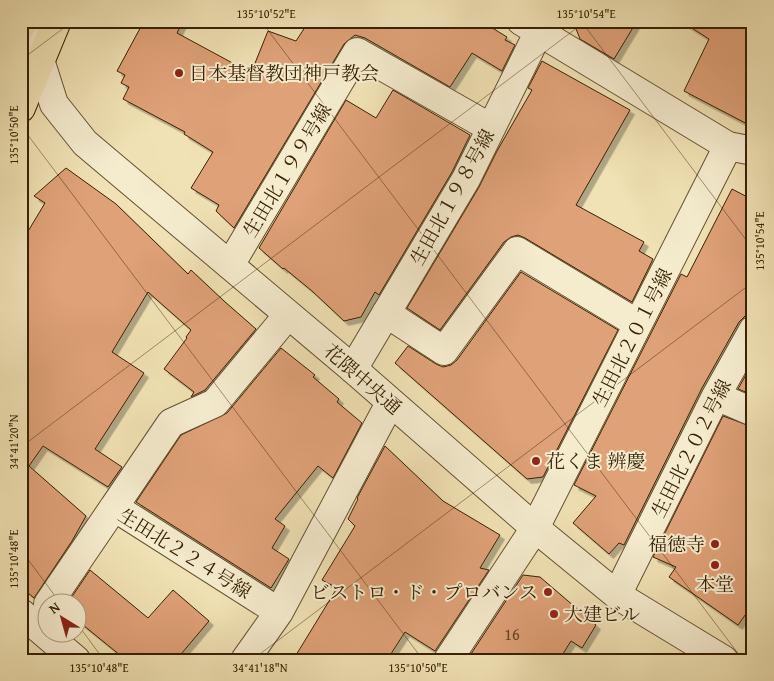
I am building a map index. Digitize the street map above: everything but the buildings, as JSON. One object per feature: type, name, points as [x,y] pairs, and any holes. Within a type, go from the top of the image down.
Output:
[{"type":"main road","points":[[21,26],[24,21]]},
{"type":"main road","points":[[21,108],[57,21]]},
{"type":"street","name":"花隈中央通","points":[[38,21],[40,63],[54,104],[85,143],[353,369],[535,528],[617,595],[695,653],[724,660]]},
{"type":"street","name":"生田北１９８号線","points":[[353,369],[466,179],[491,128],[535,25]]},
{"type":"street","points":[[535,25],[741,148]]},
{"type":"street","name":"生田北１９９号線","points":[[230,265],[357,52],[491,128]]},
{"type":"street","name":"生田北２０１号線","points":[[448,660],[535,528],[638,324],[741,148]]},
{"type":"street","points":[[386,313],[444,351],[517,251],[638,324]]},
{"type":"street","points":[[114,507],[171,423],[215,403],[288,315]]},
{"type":"street","name":"生田北２０２号線","points":[[617,595],[716,396],[753,330]]},
{"type":"street","points":[[716,396],[753,412]]},
{"type":"street","points":[[246,660],[279,612],[390,403]]},
{"type":"street","name":"生田北２２４号線","points":[[34,616],[114,507],[279,612]]},
{"type":"street","points":[[34,616],[76,660]]},
{"type":"place","name":"日本基督教団神戸教会","points":[[179,73]]},
{"type":"place","name":"花くま 辨慶","points":[[536,461]]},
{"type":"place","name":"福徳寺","points":[[715,544]]},
{"type":"place","name":"本堂","points":[[715,565]]},
{"type":"place","name":"ビストロ・ド・プロバンス","points":[[548,592]]},
{"type":"place","name":"大建ビル","points":[[554,614]]}]
